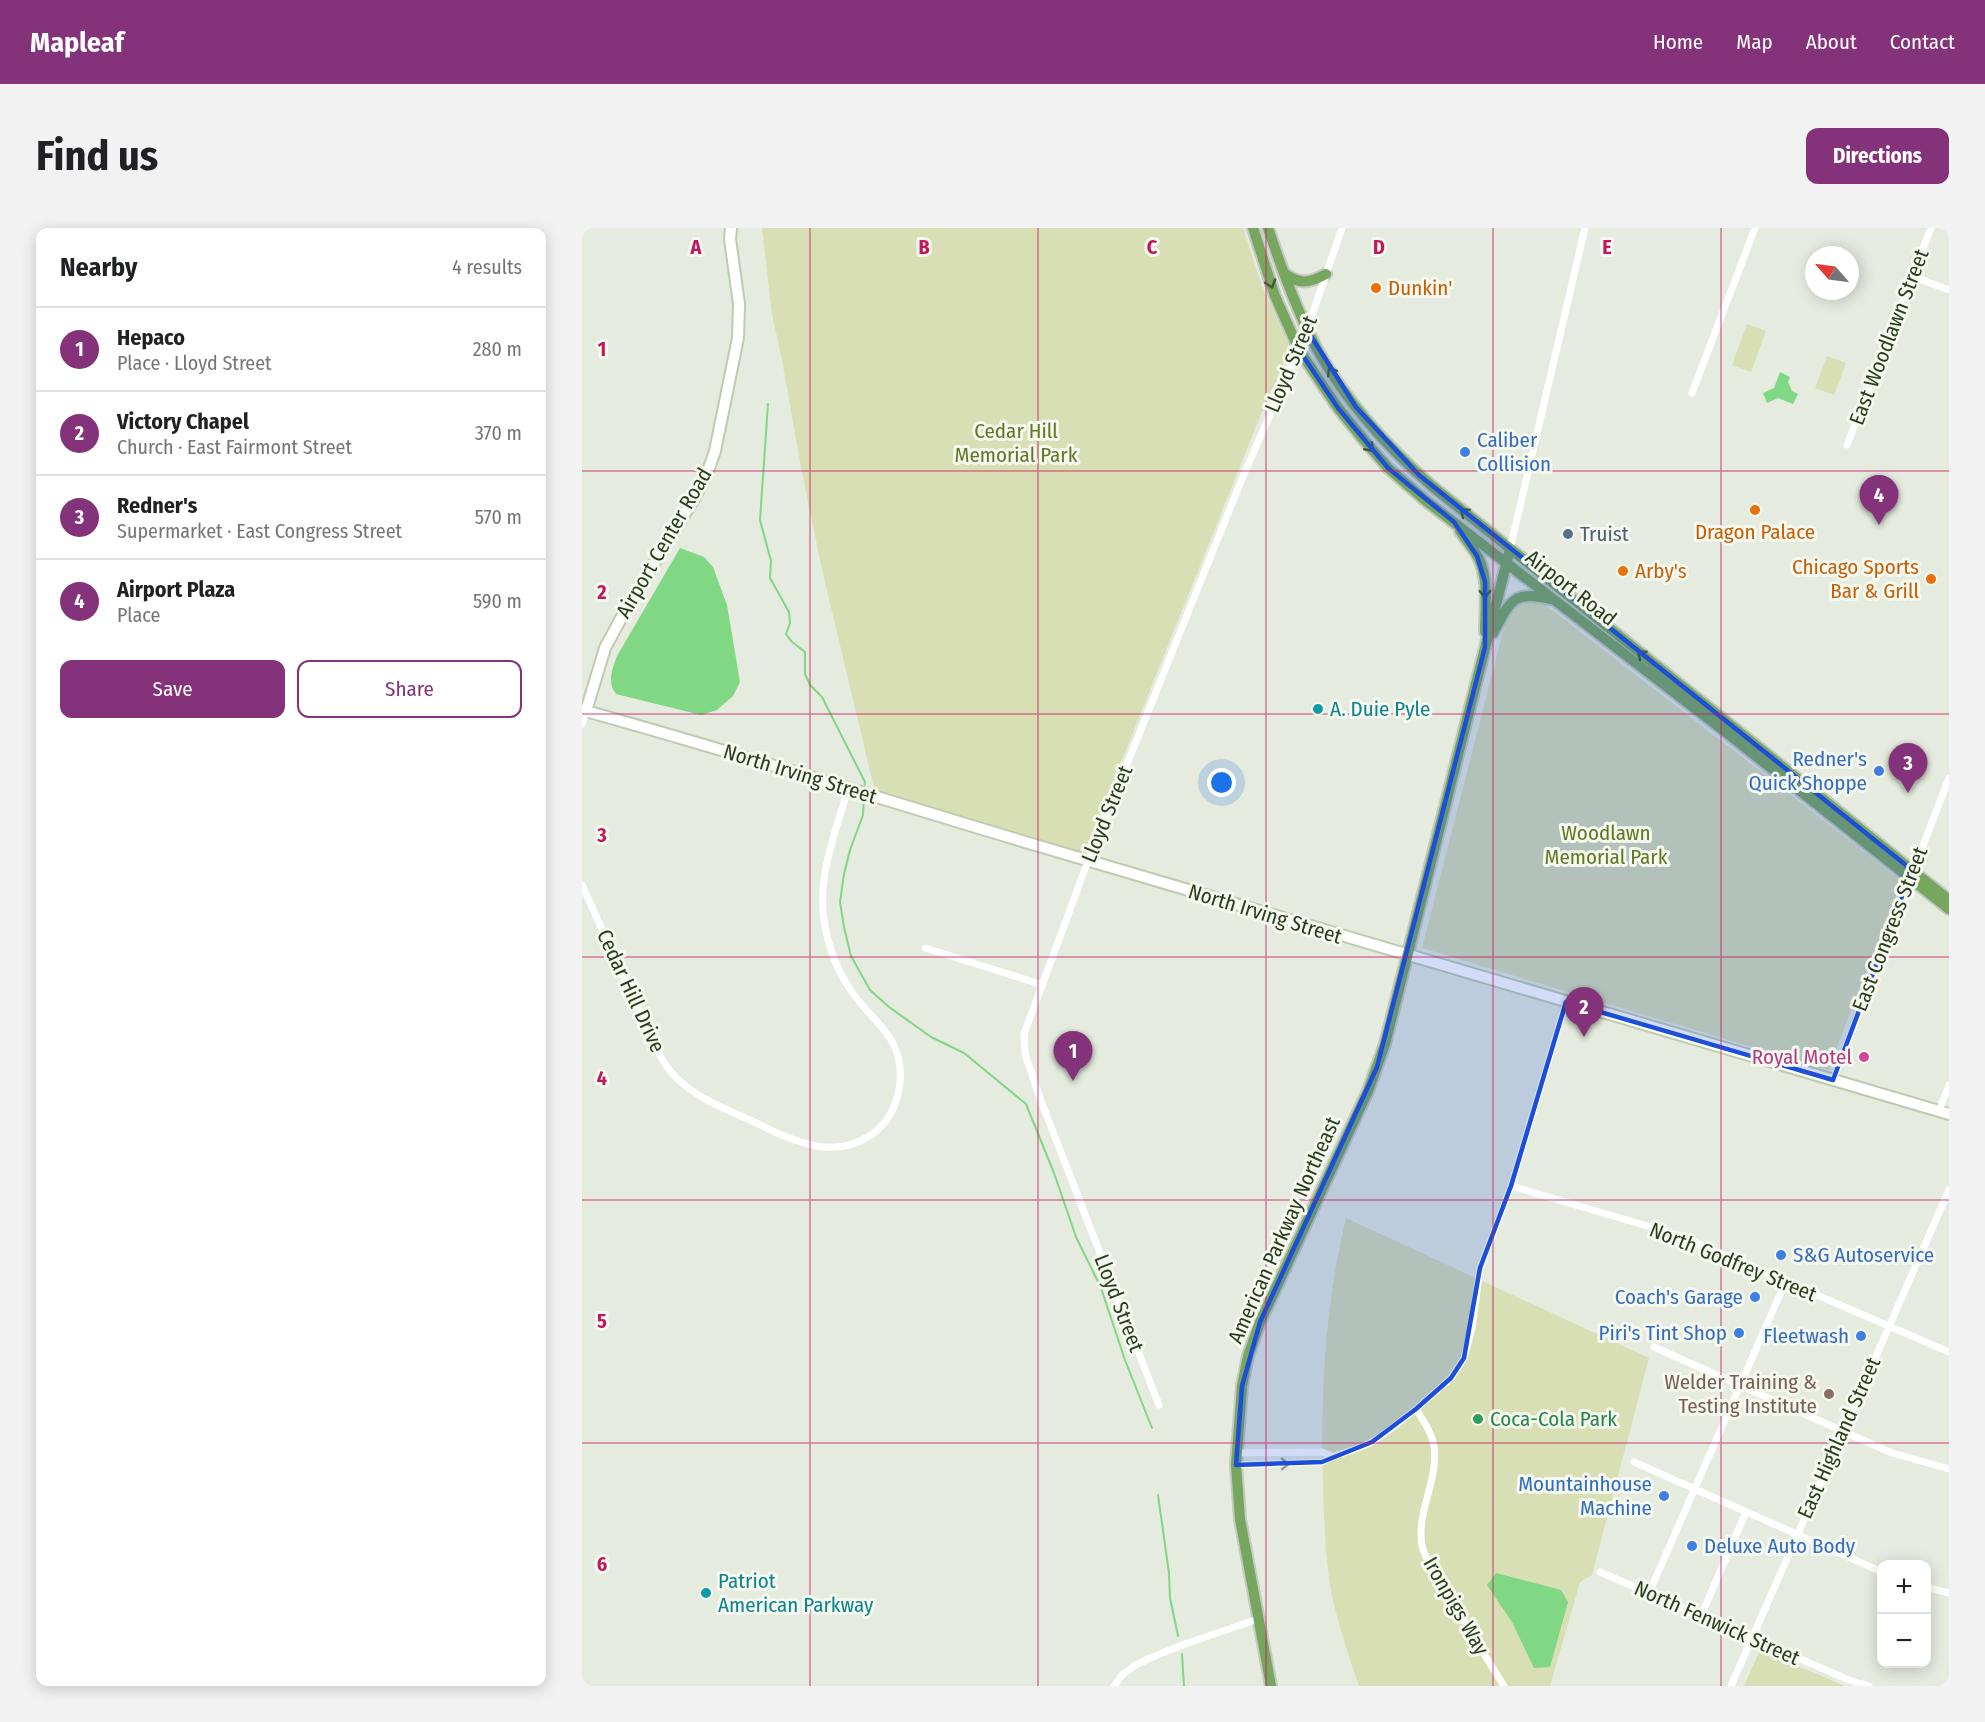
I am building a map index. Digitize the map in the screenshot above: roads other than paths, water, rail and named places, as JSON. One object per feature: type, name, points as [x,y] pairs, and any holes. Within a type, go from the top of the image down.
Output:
[{"type":"main road","name":"Airport Road","points":[[1253,228],[1275,296],[1299,350],[1338,408],[1388,468],[1426,501],[1555,601],[1949,900]]},
{"type":"main road","name":"Airport Road","points":[[1268,228],[1308,330],[1336,380],[1405,462],[1912,874],[1949,909]]},
{"type":"main road","points":[[1284,273],[1299,282],[1314,280],[1326,274]]},
{"type":"main road","points":[[1454,522],[1477,556],[1481,566],[1485,590],[1485,647]]},
{"type":"main road","points":[[1485,647],[1510,549]]},
{"type":"main road","points":[[1485,647],[1507,608],[1515,600],[1528,595],[1555,601]]},
{"type":"main road","name":"American Parkway Northeast","points":[[1271,1686],[1240,1520],[1236,1465],[1242,1386],[1248,1356],[1260,1322],[1368,1091],[1385,1044],[1485,647]]},
{"type":"street","name":"Airport Center Road","points":[[584,711],[605,648],[695,497],[707,474],[714,451],[738,338],[739,304],[730,228]]},
{"type":"street","name":"Lloyd Street","points":[[1159,1406],[1041,1101],[1024,1054],[1024,1034],[1088,861],[1241,481],[1308,330],[1342,228]]},
{"type":"street","points":[[1510,549],[1585,228]]},
{"type":"street","points":[[1692,393],[1755,228]]},
{"type":"street","name":"East Woodlawn Street","points":[[1847,445],[1928,229]]},
{"type":"street","points":[[1912,276],[1949,290]]},
{"type":"street","points":[[582,724],[584,711]]},
{"type":"street","name":"North Irving Street","points":[[584,711],[719,748],[864,794],[1407,957],[1944,1113]]},
{"type":"street","name":"East Congress Street","points":[[1833,1080],[1949,778]]},
{"type":"street","name":"Cedar Hill Drive","points":[[582,885],[659,1055],[680,1081],[700,1096],[808,1146],[830,1148],[850,1145],[872,1134],[888,1118],[897,1099],[901,1074],[899,1060],[891,1040],[850,990],[839,970],[825,923],[823,890],[825,872],[848,789]]},
{"type":"street","points":[[925,948],[1043,985]]},
{"type":"street","points":[[1236,1465],[1322,1462],[1332,1456],[1356,1450],[1372,1442],[1416,1409],[1451,1378],[1464,1358],[1472,1328],[1480,1268],[1511,1186],[1566,1002]]},
{"type":"street","points":[[1944,1113],[1949,1085]]},
{"type":"street","name":"North Godfrey Street","points":[[1511,1186],[1678,1235],[1949,1352]]},
{"type":"street","name":"East Highland Street","points":[[1731,1686],[1949,1190]]},
{"type":"street","points":[[1649,1593],[1785,1283]]},
{"type":"street","points":[[1654,1347],[1892,1453],[1949,1469]]},
{"type":"street","name":"Ironpigs Way","points":[[1416,1409],[1430,1432],[1434,1445],[1434,1466],[1421,1519],[1420,1534],[1423,1550],[1504,1686]]},
{"type":"street","points":[[1236,1453],[1322,1452],[1332,1456]]},
{"type":"street","points":[[1634,1462],[1877,1570]]},
{"type":"street","points":[[1701,1616],[1746,1512]]},
{"type":"street","name":"North Fenwick Street","points":[[1600,1572],[1849,1680],[1869,1686]]},
{"type":"street","points":[[1931,1588],[1949,1593]]},
{"type":"street","points":[[1114,1686],[1122,1675],[1150,1658],[1258,1619]]},
{"type":"waterway","points":[[768,404],[760,520],[771,561],[770,578],[789,612],[790,623],[786,634],[805,652],[805,674],[810,685],[822,697],[865,782],[864,790]]},
{"type":"waterway","points":[[864,795],[863,815],[850,850],[840,902],[851,956],[870,990],[889,1007],[931,1037],[964,1053],[1026,1104],[1054,1173],[1076,1237],[1101,1288],[1125,1360],[1152,1428]]},
{"type":"waterway","points":[[1158,1495],[1169,1573],[1170,1598],[1178,1636]]},
{"type":"waterway","points":[[1182,1654],[1184,1686]]},
{"type":"place","name":"Dunkin'","points":[[1376,288]]},
{"type":"place","name":"Caliber Collision","points":[[1465,452]]},
{"type":"place","name":"Dragon Palace","points":[[1755,510]]},
{"type":"place","name":"Airport Plaza","points":[[1879,525]]},
{"type":"place","name":"Truist","points":[[1568,534]]},
{"type":"place","name":"Arby's","points":[[1623,571]]},
{"type":"place","name":"Chicago Sports Bar & Grill","points":[[1931,579]]},
{"type":"place","name":"A. Duie Pyle","points":[[1318,709]]},
{"type":"place","name":"Redner's Quick Shoppe","points":[[1879,771]]},
{"type":"place","name":"Redner's","points":[[1908,793]]},
{"type":"place","name":"Victory Chapel","points":[[1584,1037]]},
{"type":"place","name":"Royal Motel","points":[[1864,1057]]},
{"type":"place","name":"Hepaco","points":[[1073,1081]]},
{"type":"place","name":"S&G Autoservice","points":[[1781,1255]]},
{"type":"place","name":"Coach's Garage","points":[[1755,1297]]},
{"type":"place","name":"Piri's Tint Shop","points":[[1739,1333]]},
{"type":"place","name":"Fleetwash","points":[[1861,1336]]},
{"type":"place","name":"Welder Training & Testing Institute","points":[[1829,1394]]},
{"type":"place","name":"Coca-Cola Park","points":[[1478,1419]]},
{"type":"place","name":"Mountainhouse Machine","points":[[1664,1496]]},
{"type":"place","name":"Deluxe Auto Body","points":[[1692,1546]]},
{"type":"place","name":"Patriot American Parkway","points":[[706,1593]]},
{"type":"park label","name":"Cedar Hill Memorial Park","points":[[1016,443]]},
{"type":"park label","name":"Woodlawn Memorial Park","points":[[1606,845]]}]
